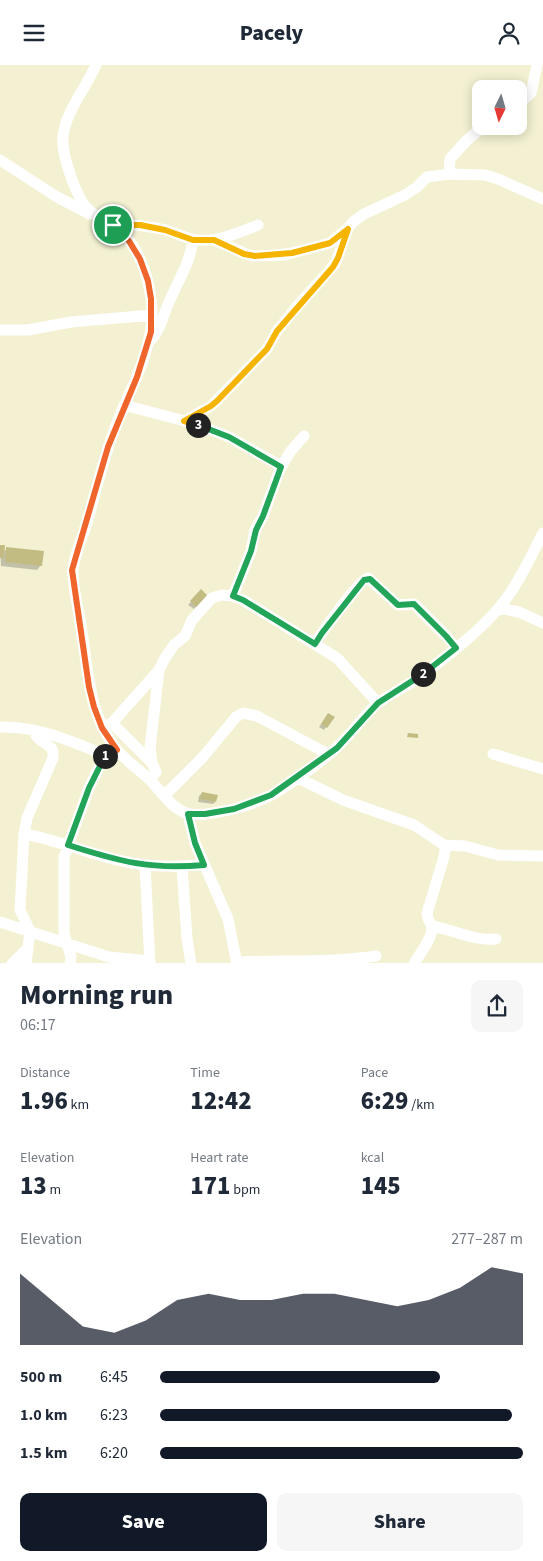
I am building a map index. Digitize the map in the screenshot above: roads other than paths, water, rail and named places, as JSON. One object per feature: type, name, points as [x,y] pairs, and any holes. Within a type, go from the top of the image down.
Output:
[{"type":"street","points":[[96,65],[75,105],[63,137],[68,163],[80,197],[84,204],[97,216]]},
{"type":"street","points":[[528,96],[531,93],[538,65]]},
{"type":"street","points":[[449,174],[450,159],[473,135]]},
{"type":"street","points":[[0,160],[57,197],[113,225],[129,241],[137,253],[148,281],[152,315],[148,343],[137,377],[108,447],[72,570],[89,687],[94,707],[107,725],[152,763]]},
{"type":"street","points":[[184,421],[217,401],[267,349],[277,331],[333,267],[348,229],[353,222],[364,214],[405,195],[427,177],[449,174],[485,175],[543,199]]},
{"type":"street","points":[[113,225],[143,226],[165,230],[193,240],[214,240],[258,225]]},
{"type":"street","points":[[214,240],[251,256],[276,255],[292,253],[330,243],[348,229]]},
{"type":"street","points":[[148,343],[157,334],[161,325],[169,301],[187,263],[193,240]]},
{"type":"street","points":[[0,330],[28,330],[71,322],[152,315]]},
{"type":"street","points":[[124,405],[184,421],[229,437],[281,467]]},
{"type":"street","points":[[233,596],[281,467],[290,451],[304,436]]},
{"type":"street","points":[[107,725],[117,750],[140,773],[150,780],[164,796],[188,814],[195,815],[224,811],[262,800],[298,777],[345,740],[367,713],[378,703],[419,678],[456,648],[499,607],[510,593],[543,533]]},
{"type":"street","points":[[315,644],[364,579],[368,578],[398,605],[413,603],[456,648]]},
{"type":"street","points":[[150,780],[156,772],[152,763],[151,739],[159,670],[165,657],[174,645],[185,636],[192,620],[212,598],[222,595],[233,596],[243,600],[315,644],[337,658],[378,703]]},
{"type":"street","points":[[499,607],[520,612],[543,623]]},
{"type":"street","points":[[107,725],[159,670]]},
{"type":"street","points":[[164,796],[203,757],[236,717],[243,713],[257,716],[328,754]]},
{"type":"street","points":[[0,727],[15,727],[53,735],[105,755]]},
{"type":"street","points":[[26,963],[30,931],[20,910],[24,834],[27,818],[54,752],[52,748],[38,739],[33,730]]},
{"type":"street","points":[[70,963],[71,957],[64,933],[64,857],[89,788],[105,755],[117,750]]},
{"type":"street","points":[[493,754],[543,769]]},
{"type":"street","points":[[298,777],[343,800],[414,825],[444,845],[465,846],[498,855],[543,856]]},
{"type":"street","points":[[188,814],[195,843],[228,919],[237,963],[376,957]]},
{"type":"street","points":[[24,834],[112,859],[145,866],[182,867],[204,865]]},
{"type":"street","points":[[414,963],[421,955],[432,931],[432,926],[427,919],[426,913],[444,857],[444,845]]},
{"type":"street","points":[[0,922],[109,960],[150,962],[145,866]]},
{"type":"street","points":[[182,867],[187,938],[191,963]]},
{"type":"street","points":[[432,926],[445,928],[483,940],[496,939]]},
{"type":"street","points":[[12,963],[27,949]]}]
